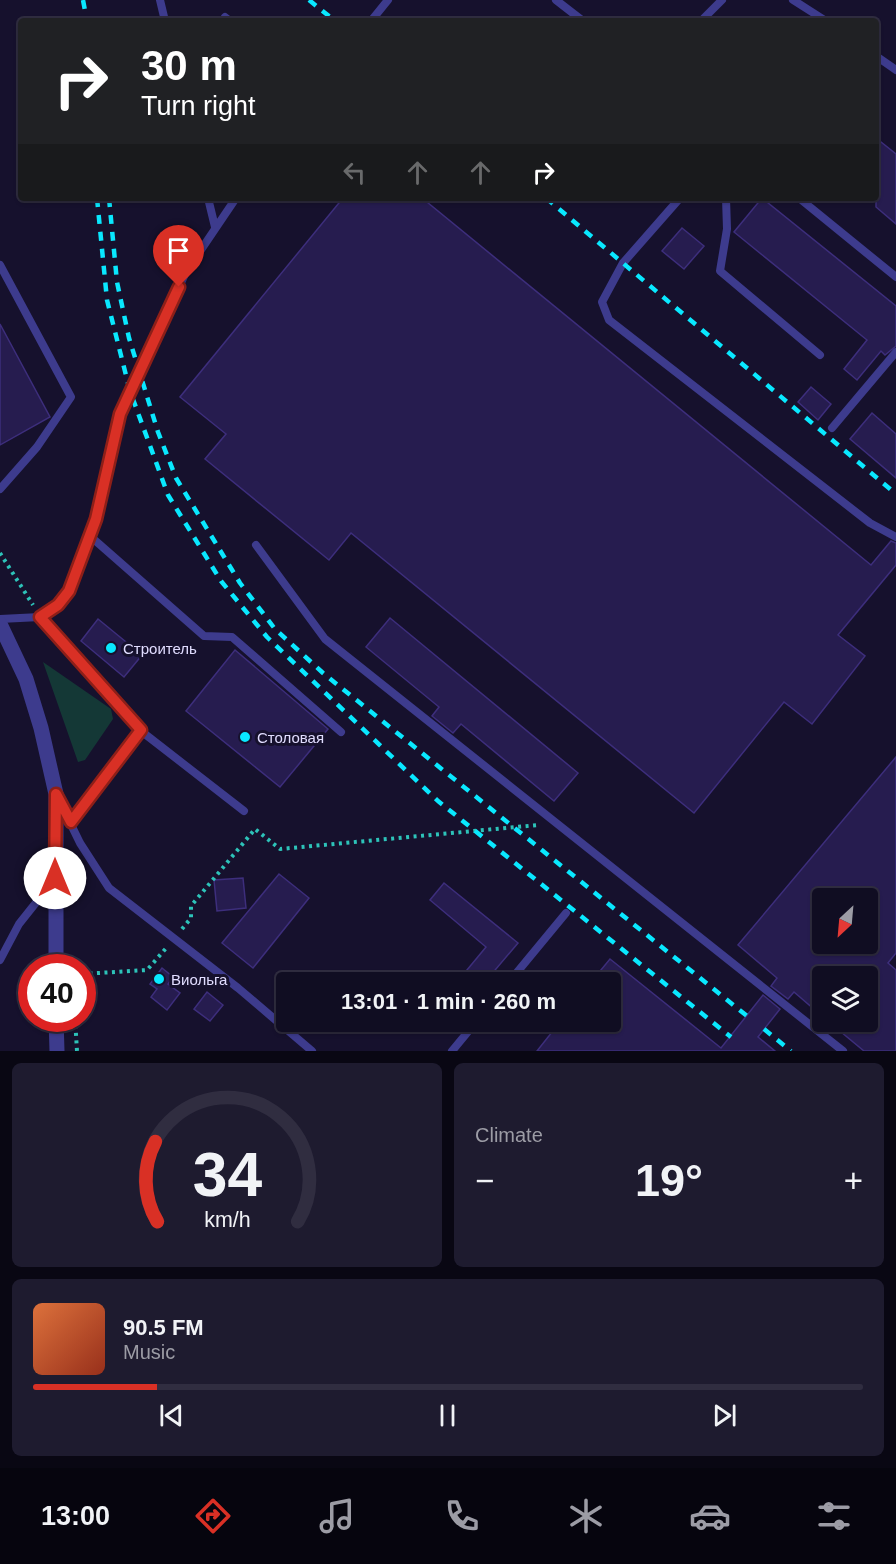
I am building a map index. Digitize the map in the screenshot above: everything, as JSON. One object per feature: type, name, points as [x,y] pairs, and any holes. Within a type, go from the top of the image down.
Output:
[{"type":"street","points":[[0,624],[26,679],[41,728],[56,794],[56,954]]},
{"type":"street","points":[[56,1032],[57,1051]]},
{"type":"lane","points":[[160,0],[164,18]]},
{"type":"lane","points":[[373,18],[388,0]]},
{"type":"lane","points":[[556,0],[579,18]]},
{"type":"lane","points":[[704,18],[722,0]]},
{"type":"lane","points":[[793,0],[821,18]]},
{"type":"lane","points":[[879,58],[896,70]]},
{"type":"lane","points":[[209,201],[215,227]]},
{"type":"lane","points":[[0,619],[40,617],[58,605],[69,591],[96,519],[120,414],[186,272],[234,201]]},
{"type":"lane","points":[[677,201],[623,263],[602,302],[609,320],[870,522],[896,537]]},
{"type":"lane","points":[[726,201],[727,229],[720,271],[820,355]]},
{"type":"lane","points":[[803,201],[896,277]]},
{"type":"lane","points":[[0,265],[71,397],[37,447],[0,489]]},
{"type":"lane","points":[[832,428],[896,352]]},
{"type":"lane","points":[[90,536],[204,636],[232,637],[341,732]]},
{"type":"lane","points":[[256,545],[325,639],[843,1051]]},
{"type":"lane","points":[[40,617],[141,730],[244,811]]},
{"type":"lane","points":[[71,822],[141,730]]},
{"type":"lane","points":[[56,794],[80,843],[109,888],[173,940],[238,988],[312,1051]]},
{"type":"lane","points":[[0,960],[19,924],[55,878]]},
{"type":"lane","points":[[516,972],[566,913]]},
{"type":"lane","points":[[452,1051],[468,1032]]},
{"type":"path","points":[[0,553],[40,617]]},
{"type":"path","points":[[96,973],[147,970],[191,918],[191,906],[255,829],[280,849],[557,823]]},
{"type":"path","points":[[76,1032],[77,1051]]},
{"type":"green space","points":[[43,662],[111,709],[113,719],[85,760],[78,762]]},
{"type":"building","points":[[879,140],[896,154],[896,224],[876,207],[876,201],[879,201]]},
{"type":"building","points":[[341,201],[426,201],[871,565],[891,541],[896,543],[896,565],[838,635],[865,656],[812,724],[784,702],[694,813],[351,533],[329,560],[205,459],[226,434],[180,397]]},
{"type":"building","points":[[760,201],[766,201],[896,306],[896,346],[885,355],[881,351],[857,380],[844,369],[867,340],[734,232]]},
{"type":"building","points":[[682,228],[704,246],[684,269],[662,251]]},
{"type":"building","points":[[0,324],[50,417],[0,445]]},
{"type":"building","points":[[811,387],[831,404],[818,420],[798,402]]},
{"type":"building","points":[[872,413],[896,434],[896,478],[850,439]]},
{"type":"building","points":[[390,618],[578,773],[554,801],[461,724],[453,733],[432,716],[439,707],[366,647]]},
{"type":"building","name":"Строитель","points":[[98,619],[142,655],[124,677],[81,641]]},
{"type":"building","points":[[235,650],[328,729],[280,787],[186,711]]},
{"type":"building","points":[[896,757],[896,953],[888,963],[896,970],[896,1051],[864,1051],[841,1032],[878,1032],[878,966],[812,966],[812,1007],[794,992],[788,999],[771,986],[777,978],[738,945]]},
{"type":"building","points":[[279,874],[309,898],[253,968],[222,943]]},
{"type":"building","points":[[243,878],[246,908],[217,911],[214,880]]},
{"type":"building","points":[[444,883],[518,943],[493,972],[465,972],[486,947],[430,900]]},
{"type":"building","points":[[610,959],[721,1048],[763,995],[780,1009],[758,1037],[775,1051],[537,1051],[552,1032],[621,1032],[621,972],[599,972]]},
{"type":"building","points":[[162,968],[173,977],[168,984],[180,993],[167,1010],[151,997],[157,989],[150,984]]},
{"type":"building","points":[[207,992],[223,1005],[210,1021],[194,1009]]},
{"type":"railway","points":[[83,0],[86,18]]},
{"type":"railway","points":[[309,0],[331,18]]},
{"type":"railway","points":[[97,201],[107,300],[130,391],[168,495],[221,581],[267,637],[438,801],[731,1037]]},
{"type":"railway","points":[[109,201],[117,282],[129,338],[158,432],[176,478],[240,583],[275,629],[323,673],[747,1016]]},
{"type":"railway","points":[[550,201],[896,494]]},
{"type":"railway","points":[[764,1029],[791,1051]]},
{"type":"place","name":"Строитель","points":[[111,648]]},
{"type":"place","name":"Столовая","points":[[245,737]]},
{"type":"place","name":"Виольга","points":[[159,979]]},
{"type":"route","points":[[55,878],[56,794],[71,822],[141,730],[40,617],[58,605],[69,591],[96,519],[120,414],[179,287]]}]
